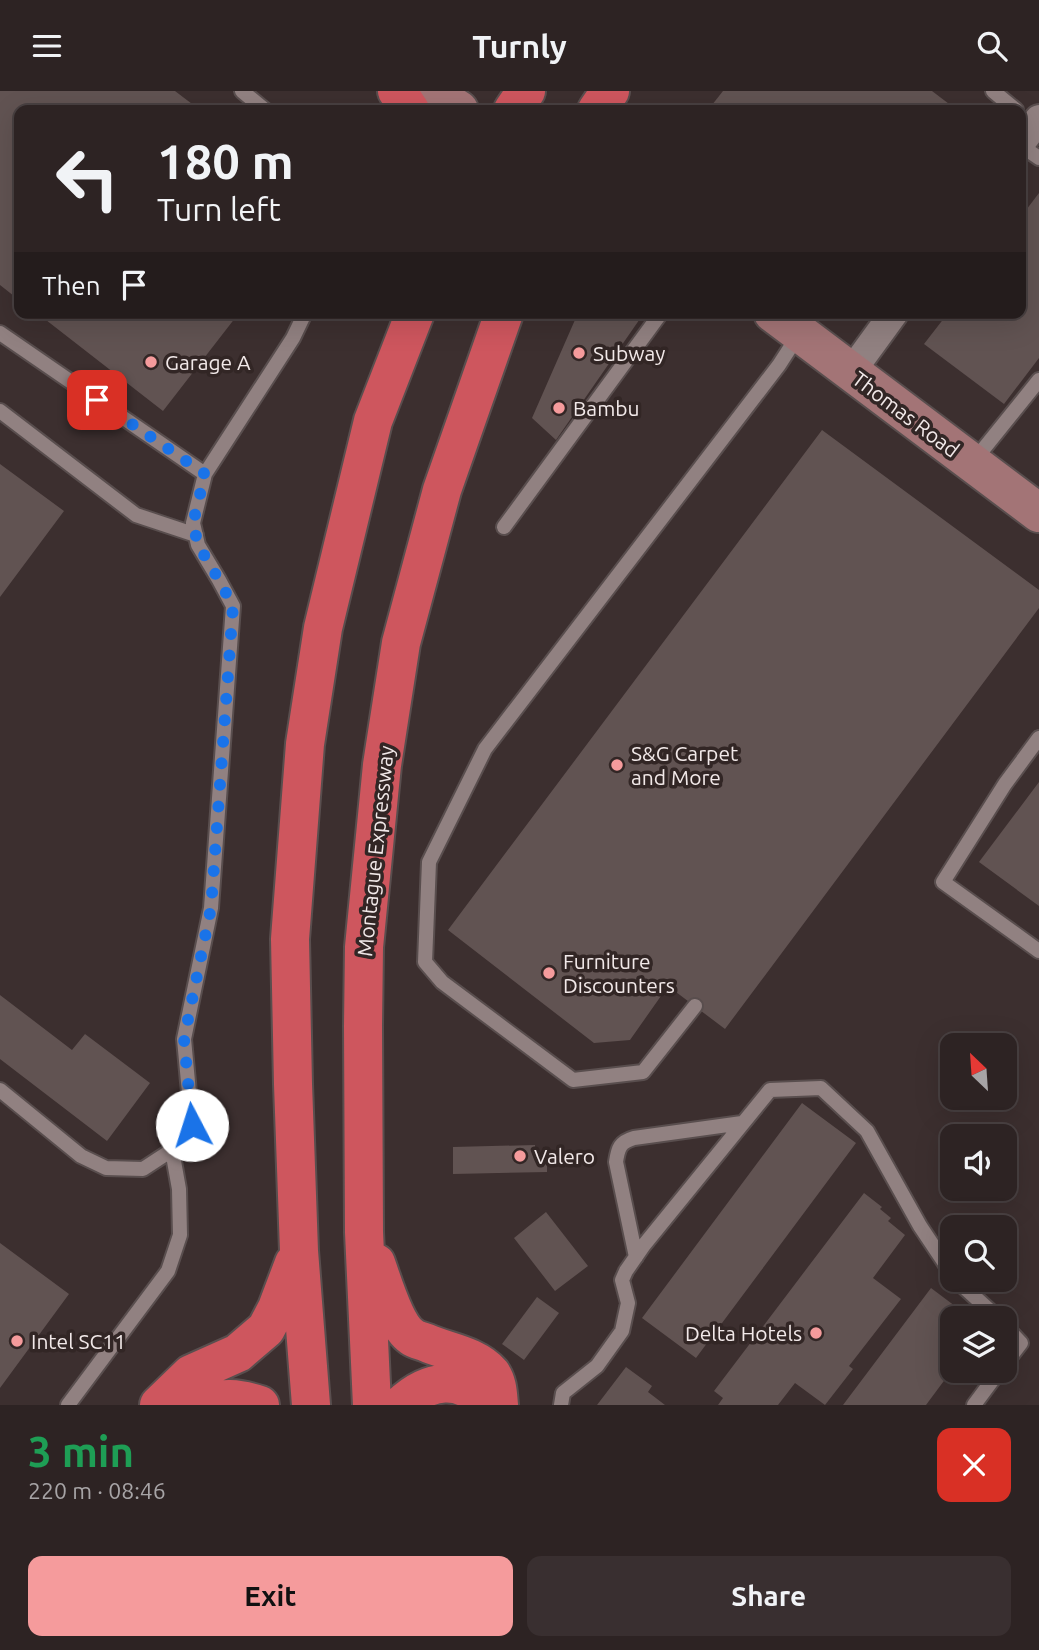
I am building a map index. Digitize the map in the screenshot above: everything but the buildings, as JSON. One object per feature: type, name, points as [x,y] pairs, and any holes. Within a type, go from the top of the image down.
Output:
[{"type":"highway","points":[[308,1400],[299,1251],[290,939],[305,744],[323,628],[373,421],[413,319]]},
{"type":"highway","name":"Montague Expressway","points":[[372,1405],[364,1231],[364,947],[382,765],[401,643],[442,490],[503,319]]},
{"type":"highway","points":[[364,1231],[402,1327],[411,1337],[467,1357],[492,1374],[499,1405]]},
{"type":"highway","points":[[159,1405],[191,1374],[238,1353],[265,1329],[277,1308],[299,1251]]},
{"type":"highway","points":[[401,1405],[412,1394],[437,1383],[453,1383],[473,1391],[486,1405]]},
{"type":"highway","points":[[200,1405],[215,1399],[237,1398],[260,1405]]},
{"type":"street","points":[[430,91],[451,105]]},
{"type":"street","points":[[851,372],[890,319]]},
{"type":"street","name":"Thomas Road","points":[[786,323],[1039,513]]},
{"type":"lane","points":[[242,91],[259,105]]},
{"type":"lane","points":[[993,91],[1006,105]]},
{"type":"lane","points":[[1026,128],[1039,158]]},
{"type":"lane","points":[[0,1090],[81,1156],[106,1168],[143,1169],[172,1150],[192,1125],[184,1039],[211,908],[233,606],[198,545],[193,523],[205,474],[293,338],[302,319]]},
{"type":"lane","points":[[504,527],[657,319]]},
{"type":"lane","points":[[695,1006],[643,1072],[573,1080],[442,982],[425,962],[429,862],[485,749],[779,365],[786,323]]},
{"type":"lane","points":[[0,333],[205,474]]},
{"type":"lane","points":[[972,463],[1039,380]]},
{"type":"lane","points":[[0,411],[136,515],[196,535]]},
{"type":"lane","points":[[1039,738],[1005,784],[943,882],[1039,951]]},
{"type":"lane","points":[[561,1405],[563,1393],[597,1366],[622,1331],[628,1303],[622,1280],[626,1271],[770,1090],[821,1088],[867,1131],[940,1257]]},
{"type":"lane","points":[[636,1257],[617,1162],[618,1151],[624,1141],[742,1123]]},
{"type":"lane","points":[[68,1405],[169,1271],[180,1235],[179,1189],[172,1150]]},
{"type":"lane","points":[[969,1292],[985,1306]]},
{"type":"lane","points":[[974,1405],[990,1383]]},
{"type":"place","name":"Subway","points":[[579,353]]},
{"type":"place","name":"Garage A","points":[[151,362]]},
{"type":"place","name":"Bambu","points":[[559,408]]},
{"type":"place","name":"S&G Carpet and More","points":[[617,765]]},
{"type":"place","name":"Furniture Discounters","points":[[549,973]]},
{"type":"place","name":"Valero","points":[[520,1156]]},
{"type":"place","name":"Delta Hotels","points":[[816,1333]]},
{"type":"place","name":"Intel SC11","points":[[17,1341]]},
{"type":"route","points":[[97,400],[205,474],[193,523],[198,545],[233,606],[211,908],[184,1039],[192,1125]]}]
